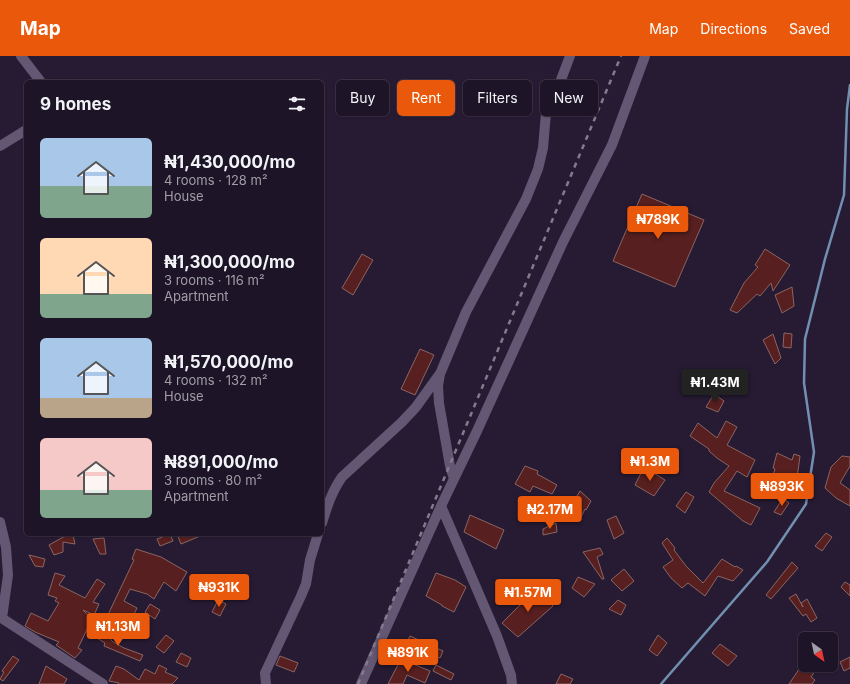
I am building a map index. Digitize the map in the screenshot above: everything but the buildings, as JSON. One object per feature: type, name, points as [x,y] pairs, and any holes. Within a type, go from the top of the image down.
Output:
[{"type":"street","points":[[21,56],[39,80]]},
{"type":"street","points":[[324,517],[333,490],[342,477],[402,422],[416,407],[440,374],[466,312],[526,199],[540,162],[546,130],[546,113],[564,74],[570,56]]},
{"type":"street","points":[[362,684],[441,506],[477,431],[563,242],[612,145],[645,56]]},
{"type":"street","points":[[0,146],[24,131]]},
{"type":"street","points":[[440,374],[438,386],[439,403],[450,466],[454,479]]},
{"type":"street","points":[[441,506],[498,636],[511,675],[512,684]]},
{"type":"street","points":[[0,522],[6,547],[8,575],[1,618],[104,684]]},
{"type":"street","points":[[266,684],[265,673],[303,590],[317,536]]},
{"type":"waterway","points":[[661,684],[767,562],[806,504],[814,452],[804,383],[805,339],[825,259],[844,195],[847,109],[850,85]]},
{"type":"railway","points":[[358,684],[621,56]]}]
